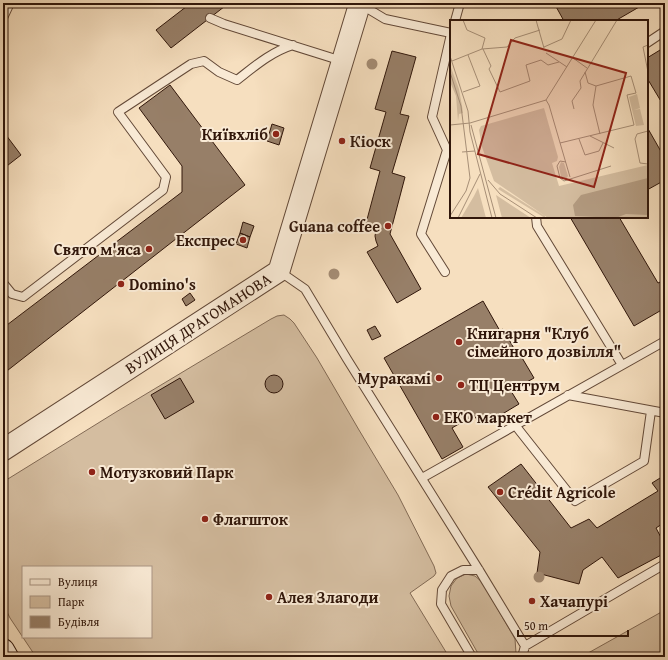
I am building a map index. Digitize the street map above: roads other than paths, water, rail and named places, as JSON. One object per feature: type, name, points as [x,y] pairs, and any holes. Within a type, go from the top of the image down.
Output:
[{"type":"main road","points":[[3,650],[7,657]]},
{"type":"street","name":"ВУЛИЦЯ ДРАГОМАНОВА","points":[[3,450],[280,271],[360,3]]},
{"type":"lane","points":[[3,18],[10,3]]},
{"type":"lane","points":[[360,3],[385,19],[450,34]]},
{"type":"lane","points":[[455,20],[460,3]]},
{"type":"lane","points":[[210,18],[224,24],[342,61]]},
{"type":"lane","points":[[648,41],[665,32]]},
{"type":"lane","points":[[445,272],[421,234],[447,150],[432,117],[450,39]]},
{"type":"lane","points":[[3,283],[12,294],[23,297],[163,190],[166,177],[118,112],[190,64],[204,61],[219,72],[237,80],[268,56],[293,45]]},
{"type":"lane","points":[[446,59],[450,66]]},
{"type":"lane","points":[[536,218],[537,226],[622,365]]},
{"type":"lane","points":[[280,271],[305,288],[347,359],[525,646]]},
{"type":"lane","points":[[422,478],[665,341]]},
{"type":"lane","points":[[568,395],[665,413]]},
{"type":"lane","points":[[515,425],[575,502],[644,461],[651,411]]},
{"type":"lane","points":[[522,657],[525,646],[665,564]]},
{"type":"lane","points":[[472,657],[441,604],[442,590],[451,576],[463,570],[479,570]]},
{"type":"place","name":"Київхліб","points":[[276,134]]},
{"type":"place","name":"Кіоск","points":[[342,141]]},
{"type":"place","name":"Guana coffee","points":[[388,226]]},
{"type":"place","name":"Експрес","points":[[243,240]]},
{"type":"place","name":"Свято м'яса","points":[[149,249]]},
{"type":"place","name":"Domino's","points":[[121,284]]},
{"type":"place","name":"Книгарня \"Клуб сімейного дозвілля\"","points":[[459,342]]},
{"type":"place","name":"Муракамі","points":[[439,378]]},
{"type":"place","name":"ТЦ Центрум","points":[[461,385]]},
{"type":"place","name":"ЕКО маркет","points":[[436,417]]},
{"type":"place","name":"Мотузковий Парк","points":[[92,472]]},
{"type":"place","name":"Crédit Agricole","points":[[500,492]]},
{"type":"place","name":"Флагшток","points":[[205,519]]},
{"type":"place","name":"Алея Злагоди","points":[[269,597]]},
{"type":"place","name":"Хачапурі","points":[[532,601]]}]
